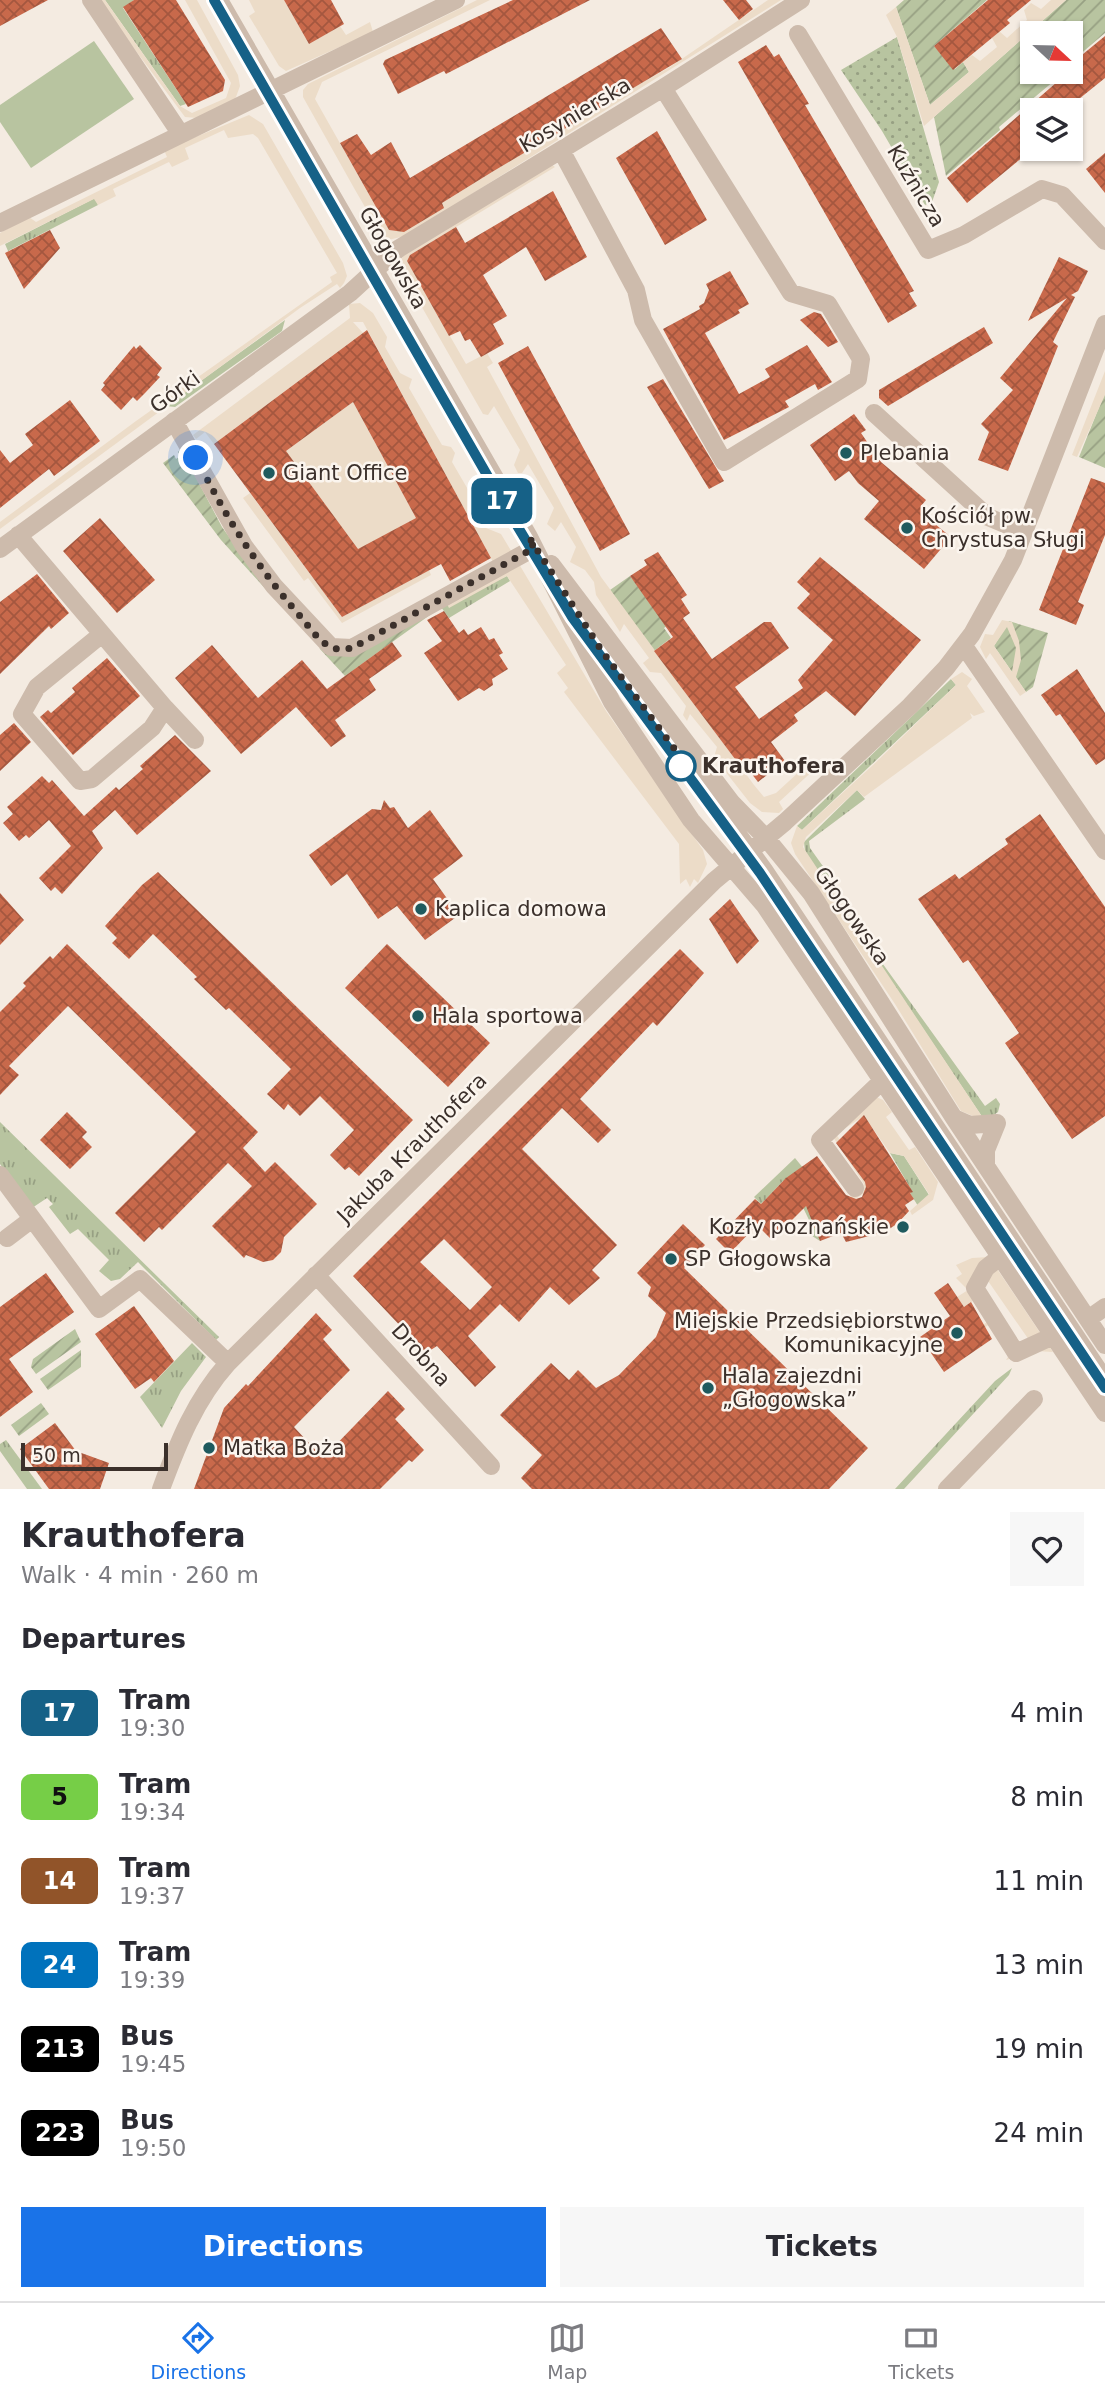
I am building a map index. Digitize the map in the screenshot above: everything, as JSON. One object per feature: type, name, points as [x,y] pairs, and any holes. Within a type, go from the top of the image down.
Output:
[{"type":"street","points":[[91,0],[180,133]]},
{"type":"street","name":"Głogowska","points":[[219,0],[532,543],[623,720],[698,828],[765,906],[1105,1413]]},
{"type":"street","points":[[0,223],[456,0]]},
{"type":"street","name":"Kosynierska","points":[[375,271],[398,249],[663,88],[801,0]]},
{"type":"street","name":"Kuźnicza","points":[[798,34],[928,250],[964,235],[1042,189],[1062,195],[1105,241]]},
{"type":"street","points":[[561,150],[636,290],[643,320],[724,462],[858,379],[862,359],[828,304],[791,293],[663,88]]},
{"type":"street","name":"Górki","points":[[0,548],[350,293],[375,271]]},
{"type":"street","name":"Jakuba Krauthofera","points":[[161,1489],[187,1423],[212,1381],[228,1363],[733,866],[910,706],[964,646],[1001,584],[1024,532],[1105,324]]},
{"type":"street","points":[[874,413],[988,517],[1024,532]]},
{"type":"street","points":[[174,421],[244,546],[274,586],[331,647],[352,648],[532,543],[614,669],[750,851],[1105,1380]]},
{"type":"street","points":[[18,536],[195,740]]},
{"type":"street","name":"Głogowska","points":[[532,543],[582,603],[731,803],[766,838],[811,893],[954,1118],[1105,1345]]},
{"type":"street","points":[[102,634],[37,687],[22,714],[80,781],[92,779],[152,728],[166,708]]},
{"type":"street","points":[[964,646],[1105,851]]},
{"type":"street","points":[[855,1188],[820,1140],[882,1081]]},
{"type":"street","points":[[954,1118],[970,1125],[997,1123],[986,1150],[986,1165]]},
{"type":"street","points":[[0,1175],[99,1309],[140,1279],[228,1363]]},
{"type":"street","points":[[7,1238],[32,1219]]},
{"type":"street","points":[[1000,1256],[986,1268],[975,1288],[1016,1353],[1053,1336]]},
{"type":"street","name":"Drobna","points":[[316,1275],[491,1466]]},
{"type":"street","points":[[1088,1319],[1105,1307]]},
{"type":"street","points":[[947,1489],[1034,1399]]},
{"type":"green space","points":[[105,0],[134,0],[123,8],[186,104],[180,106]]},
{"type":"green space","points":[[904,0],[987,0],[934,46],[955,69],[963,62],[969,72],[930,105],[896,7]]},
{"type":"green space","points":[[1066,0],[1105,0],[1105,33],[1083,52],[1083,21],[1042,21]]},
{"type":"green space","points":[[897,37],[939,182],[932,202],[925,205],[882,131],[841,70]]},
{"type":"green space","points":[[94,41],[134,99],[31,168],[0,122],[0,105]]},
{"type":"green space","points":[[1020,41],[1020,84],[1050,84],[1034,98],[1020,98],[1020,109],[946,176],[934,117]]},
{"type":"green space","points":[[95,198],[98,205],[8,251],[5,244]]},
{"type":"green space","points":[[285,320],[282,331],[175,407],[166,406]]},
{"type":"green space","points":[[1105,395],[1105,468],[1079,457]]},
{"type":"green space","points":[[181,449],[222,527],[271,595],[221,540],[163,463],[174,455],[176,459],[180,456],[178,452]]},
{"type":"green space","points":[[507,576],[510,581],[449,618],[441,607]]},
{"type":"green space","points":[[630,576],[668,625],[664,628],[671,638],[654,651],[610,590]]},
{"type":"green space","points":[[441,607],[345,676],[319,648],[329,654]]},
{"type":"green space","points":[[1009,621],[1048,633],[1033,687],[1026,692],[994,646]]},
{"type":"green space","points":[[951,679],[956,685],[802,830],[797,826]]},
{"type":"green space","points":[[857,790],[865,799],[809,841],[810,848],[832,879],[826,884],[805,851],[804,842]]},
{"type":"green space","points":[[834,896],[985,1106],[996,1098],[1000,1104],[998,1112],[985,1121]]},
{"type":"green space","points":[[0,1122],[219,1337],[216,1340],[138,1262],[120,1279],[111,1281],[99,1271],[109,1260],[78,1229],[70,1234],[49,1207],[53,1204],[47,1198],[32,1208],[0,1164]]},
{"type":"green space","points":[[890,1153],[904,1156],[929,1195],[918,1206],[910,1193],[912,1191]]},
{"type":"green space","points":[[795,1158],[808,1174],[792,1186],[812,1215],[820,1241],[809,1234],[809,1220],[796,1193],[783,1181],[761,1204],[754,1197]]},
{"type":"green space","points":[[75,1329],[81,1342],[36,1374],[31,1367],[33,1359]]},
{"type":"green space","points":[[192,1343],[206,1357],[181,1391],[162,1428],[140,1397]]},
{"type":"green space","points":[[81,1350],[81,1367],[48,1390],[40,1379]]},
{"type":"green space","points":[[1012,1368],[1009,1375],[904,1489],[895,1489],[995,1381]]},
{"type":"green space","points":[[41,1403],[49,1414],[19,1436],[11,1425]]},
{"type":"green space","points":[[6,1440],[42,1489],[27,1489],[0,1451],[0,1444]]},
{"type":"shaded area","points":[[98,0],[105,0],[180,106],[192,113],[226,98],[231,83],[185,0],[197,0],[238,75],[240,86],[232,103],[197,118],[185,117]]},
{"type":"shaded area","points":[[249,0],[284,0],[309,44],[340,26],[346,35],[370,22],[373,32],[286,71],[279,66],[249,16],[255,12]]},
{"type":"shaded area","points":[[477,0],[490,0],[322,82],[315,99],[389,230],[397,231],[562,128],[670,67],[768,0],[781,0],[405,236],[388,240],[380,233],[354,188],[303,97],[303,90],[308,84]]},
{"type":"shaded area","points":[[1051,0],[1066,0],[1042,21],[1026,21],[1024,10],[1031,3],[1041,9]]},
{"type":"shaded area","points":[[896,7],[930,105],[969,72],[963,62],[972,55],[980,61],[997,47],[992,38],[999,31],[1007,38],[1020,26],[1020,41],[924,126],[897,37],[886,15]]},
{"type":"shaded area","points":[[249,115],[263,124],[343,263],[347,276],[344,283],[340,288],[337,284],[300,308],[0,529],[0,522],[136,421],[332,282],[330,277],[337,273],[258,138],[253,134],[228,138],[224,130],[185,148],[189,159],[172,167],[169,162],[113,189],[116,196],[98,205],[94,199],[0,246],[0,233],[29,217],[36,222],[167,157],[164,150]]},
{"type":"shaded area","points":[[551,164],[555,167],[410,255],[407,261],[466,364],[487,353],[493,363],[487,367],[601,577],[754,785],[764,797],[776,793],[812,760],[818,766],[779,802],[783,809],[779,813],[762,812],[750,803],[714,757],[717,747],[690,714],[687,721],[683,715],[686,706],[661,673],[650,672],[643,663],[649,658],[624,624],[620,632],[596,595],[594,582],[585,570],[570,562],[576,547],[561,522],[555,531],[547,524],[554,508],[528,464],[522,473],[518,473],[514,465],[520,450],[494,406],[488,415],[483,414],[399,267],[403,256]]},
{"type":"shaded area","points":[[360,303],[373,313],[387,337],[385,347],[400,373],[412,379],[409,388],[442,445],[451,447],[455,453],[452,462],[470,493],[479,495],[476,512],[486,528],[501,534],[513,554],[494,564],[363,322],[353,322],[363,333],[214,444],[205,432],[196,439],[193,435],[350,318],[349,304]]},
{"type":"shaded area","points":[[1105,371],[1105,395],[1077,457],[1072,455]]},
{"type":"shaded area","points":[[353,402],[416,518],[354,552],[282,454]]},
{"type":"shaded area","points":[[250,493],[342,617],[429,570],[431,575],[342,623],[308,578],[304,581],[243,498]]},
{"type":"shaded area","points":[[519,564],[606,711],[703,850],[707,864],[698,883],[694,879],[690,887],[686,879],[680,884],[679,844],[564,692],[568,688],[557,673],[566,665],[507,576],[449,608],[447,604]]},
{"type":"shaded area","points":[[1002,620],[1012,622],[1019,641],[1021,660],[1016,677],[1026,692],[1020,696],[990,653],[986,659],[980,647],[985,634],[993,635]],"holes":[[[1007,627],[1016,648],[1012,672],[994,646]]]},
{"type":"shaded area","points":[[962,672],[972,679],[967,686],[985,712],[974,716],[970,713],[972,718],[864,797],[857,790],[806,837],[803,847],[985,1121],[961,1111],[895,1004],[795,854],[791,843],[797,826],[802,830],[873,765],[956,685],[951,679]]},
{"type":"shaded area","points":[[874,1096],[883,1100],[892,1112],[886,1117],[909,1150],[915,1147],[938,1182],[933,1200],[912,1215],[910,1211],[929,1194],[904,1156],[890,1153],[864,1116],[836,1134],[872,1188],[842,1208],[840,1204],[862,1189],[864,1184],[833,1137],[833,1132],[866,1099]]},
{"type":"shaded area","points":[[989,1257],[1053,1352],[1036,1351],[1006,1360],[1008,1357],[990,1324],[984,1328],[983,1325],[987,1322],[973,1301],[964,1307],[957,1297],[968,1290],[956,1278],[962,1274],[956,1265],[972,1258]],"holes":[[[986,1278],[1029,1340],[1020,1343],[981,1286]]]},
{"type":"building","points":[[0,0],[48,0],[0,26]]},
{"type":"building","points":[[134,0],[176,0],[225,80],[223,91],[188,107],[123,7]]},
{"type":"building","points":[[284,0],[331,0],[344,24],[309,44]]},
{"type":"building","points":[[513,0],[590,0],[446,74],[444,71],[398,94],[383,64],[385,60]]},
{"type":"building","points":[[723,0],[746,0],[753,9],[739,20]]},
{"type":"building","points":[[988,0],[1031,0],[1007,20],[1010,23],[953,70],[934,46]]},
{"type":"building","points":[[661,28],[682,59],[442,203],[444,208],[404,232],[389,230],[340,143],[357,134],[371,155],[391,142],[410,178]]},
{"type":"building","points":[[1105,36],[1105,78],[1080,98],[1039,98],[1055,84],[1083,84],[1083,54]]},
{"type":"building","points":[[766,45],[774,57],[779,54],[809,104],[805,105],[914,291],[909,293],[917,306],[888,323],[738,62]]},
{"type":"building","points":[[1020,114],[1020,159],[967,203],[947,178]]},
{"type":"building","points":[[657,131],[707,220],[665,245],[616,158]]},
{"type":"building","points":[[1105,153],[1105,193],[1086,169]]},
{"type":"building","points":[[553,191],[587,257],[545,281],[526,247],[483,275],[507,316],[493,324],[504,344],[481,357],[470,339],[465,341],[460,331],[449,336],[407,261],[410,255],[456,227],[465,243]]},
{"type":"building","points":[[50,230],[60,248],[24,289],[5,253]]},
{"type":"building","points":[[1059,257],[1088,271],[1078,291],[1071,295],[1075,297],[1053,342],[1058,346],[1008,471],[978,460],[989,432],[981,424],[1013,390],[1000,378],[1067,298],[1028,321]]},
{"type":"building","points":[[730,271],[749,304],[738,310],[740,313],[705,333],[739,394],[770,377],[765,369],[807,345],[832,382],[818,390],[815,384],[785,401],[789,407],[724,440],[663,329],[700,309],[699,306],[704,303],[709,290],[706,284]]},
{"type":"building","points":[[814,312],[821,314],[838,342],[828,347],[800,320]]},
{"type":"building","points":[[984,327],[993,343],[888,406],[879,398],[879,390]]},
{"type":"building","name":"Giant Office","points":[[367,330],[491,558],[450,581],[441,564],[342,617],[214,444]],"holes":[[[353,402],[416,518],[358,549],[286,451]]]},
{"type":"building","points":[[140,345],[162,368],[157,375],[160,377],[137,401],[133,397],[121,410],[101,390],[105,385],[103,383],[134,346],[136,349]]},
{"type":"building","points":[[528,346],[630,534],[600,551],[498,363]]},
{"type":"building","points":[[663,379],[724,481],[709,489],[647,387]]},
{"type":"building","points":[[70,400],[100,441],[54,476],[49,469],[0,508],[0,450],[10,463],[33,445],[25,434]]},
{"type":"building","points":[[854,414],[866,430],[861,433],[881,462],[926,500],[921,506],[929,512],[925,516],[951,537],[924,569],[864,519],[879,501],[858,483],[849,471],[835,481],[810,445]]},
{"type":"building","points":[[1091,478],[1105,483],[1105,535],[1078,602],[1084,605],[1076,625],[1039,610]]},
{"type":"building","points":[[100,518],[155,580],[117,613],[63,551]]},
{"type":"building","points":[[658,552],[687,595],[681,599],[690,613],[683,618],[712,659],[764,622],[771,622],[789,648],[735,687],[759,719],[803,688],[798,680],[833,640],[797,608],[810,594],[797,582],[820,557],[921,640],[855,716],[826,691],[794,715],[798,721],[771,742],[785,761],[758,782],[751,773],[747,775],[654,651],[673,637],[630,576],[647,565],[644,560]]},
{"type":"building","points":[[37,574],[69,613],[51,629],[49,626],[0,674],[0,602]]},
{"type":"building","points":[[444,611],[459,633],[464,629],[468,635],[481,627],[489,640],[494,638],[503,653],[499,655],[508,669],[492,679],[493,685],[484,691],[479,688],[458,701],[424,653],[442,641],[427,620]]},
{"type":"building","points":[[392,642],[402,656],[369,679],[376,690],[335,720],[346,736],[331,747],[296,707],[241,754],[175,678],[212,645],[258,698],[302,660],[327,689]]},
{"type":"building","points":[[107,658],[140,696],[73,755],[40,717],[48,710],[51,713],[75,692],[72,688]]},
{"type":"building","points":[[1077,669],[1105,713],[1105,759],[1096,765],[1060,714],[1056,716],[1041,695]]},
{"type":"building","points":[[14,723],[31,742],[0,771],[0,735]]},
{"type":"building","points":[[175,735],[211,771],[137,835],[115,810],[92,831],[103,848],[62,894],[55,887],[51,891],[39,878],[71,846],[49,820],[29,838],[26,835],[19,841],[3,823],[13,814],[7,807],[42,776],[49,783],[52,780],[84,816],[116,787],[119,790],[143,769],[140,766]]},
{"type":"building","points":[[384,800],[390,808],[394,807],[408,828],[430,810],[463,856],[433,879],[459,915],[425,940],[397,906],[378,919],[347,874],[331,886],[309,855],[372,809],[381,810]]},
{"type":"building","points":[[1040,814],[1105,907],[1105,1116],[1072,1139],[1005,1043],[1019,1033],[968,960],[963,963],[918,899],[955,874],[959,879],[1008,844],[1005,839]]},
{"type":"building","points":[[158,872],[413,1120],[359,1176],[349,1167],[345,1170],[330,1155],[354,1130],[320,1096],[300,1116],[288,1104],[284,1110],[267,1094],[291,1069],[229,1008],[226,1010],[194,979],[197,977],[153,934],[129,959],[112,943],[117,938],[105,926],[142,885]]},
{"type":"building","points":[[0,893],[24,920],[0,945]]},
{"type":"building","points":[[730,899],[759,941],[737,964],[709,919]]},
{"type":"building","points":[[67,944],[258,1132],[243,1148],[265,1172],[275,1162],[317,1204],[284,1237],[281,1252],[273,1260],[263,1262],[246,1255],[244,1258],[212,1226],[252,1186],[228,1163],[162,1230],[159,1227],[144,1242],[115,1213],[196,1132],[68,1006],[9,1066],[19,1075],[0,1095],[0,1012],[26,986],[23,983],[50,956],[53,959]]},
{"type":"building","name":"Hala sportowa","points":[[387,944],[490,1043],[448,1087],[345,988]]},
{"type":"building","points":[[680,949],[704,973],[657,1026],[653,1022],[580,1099],[611,1130],[598,1143],[562,1108],[522,1149],[617,1245],[592,1270],[600,1278],[569,1305],[550,1287],[519,1322],[500,1304],[468,1336],[496,1367],[475,1387],[437,1346],[426,1353],[353,1276]],"holes":[[[444,1239],[492,1287],[470,1310],[420,1262]]]},
{"type":"building","points":[[67,1112],[87,1132],[82,1137],[92,1147],[70,1169],[40,1140]]},
{"type":"building","points":[[864,1115],[913,1192],[910,1193],[914,1199],[905,1205],[909,1211],[898,1223],[885,1232],[846,1242],[841,1233],[820,1241],[806,1206],[772,1240],[757,1225],[730,1253],[716,1239],[755,1199],[761,1204],[786,1178],[817,1156],[846,1195],[856,1199],[862,1197],[865,1182],[836,1143]]},
{"type":"building","name":"Hala zajezdni „Głogowska”","points":[[683,1224],[705,1245],[684,1268],[868,1448],[829,1489],[532,1489],[521,1478],[542,1455],[500,1415],[551,1363],[569,1380],[578,1370],[596,1388],[619,1375],[656,1337],[666,1313],[648,1296],[651,1287],[637,1273]]},
{"type":"building","points":[[46,1273],[74,1312],[9,1359],[33,1392],[0,1417],[0,1307]]},
{"type":"building","name":"Miejskie Przedsiębiorstwo Komunikacyjne","points":[[948,1283],[964,1307],[971,1302],[992,1339],[944,1372],[920,1337],[950,1316],[934,1293]]},
{"type":"building","points":[[134,1306],[174,1361],[154,1382],[151,1378],[135,1389],[95,1334]]},
{"type":"building","points":[[316,1313],[332,1330],[323,1339],[350,1370],[294,1427],[323,1458],[388,1391],[405,1409],[395,1419],[424,1450],[412,1462],[409,1460],[380,1489],[194,1489],[224,1408]]},
{"type":"building","points":[[55,1423],[76,1451],[109,1463],[100,1489],[49,1489],[20,1449]]},
{"type":"tram line","points":[[214,0],[572,617],[772,891],[1105,1388]]},
{"type":"tram line","name":"17","points":[[214,0],[498,494],[572,617],[760,873],[1105,1388]]},
{"type":"place","name":"Plebania","points":[[846,453]]},
{"type":"place","name":"Giant Office","points":[[269,473]]},
{"type":"place","name":"Kościół pw. Chrystusa Sługi","points":[[907,528]]},
{"type":"place","name":"Krauthofera","points":[[681,766]]},
{"type":"place","name":"Kaplica domowa","points":[[421,909]]},
{"type":"place","name":"Hala sportowa","points":[[418,1016]]},
{"type":"place","name":"Kozły poznańskie","points":[[903,1227]]},
{"type":"place","name":"SP Głogowska","points":[[671,1259]]},
{"type":"place","name":"Miejskie Przedsiębiorstwo Komunikacyjne","points":[[957,1333]]},
{"type":"place","name":"Hala zajezdni „Głogowska”","points":[[708,1388]]},
{"type":"place","name":"Matka Boża","points":[[209,1448]]},
{"type":"route","points":[[196,458],[230,526],[244,546],[274,586],[331,647],[352,648],[507,564],[534,548],[529,537],[614,669],[685,763],[681,766]]}]
